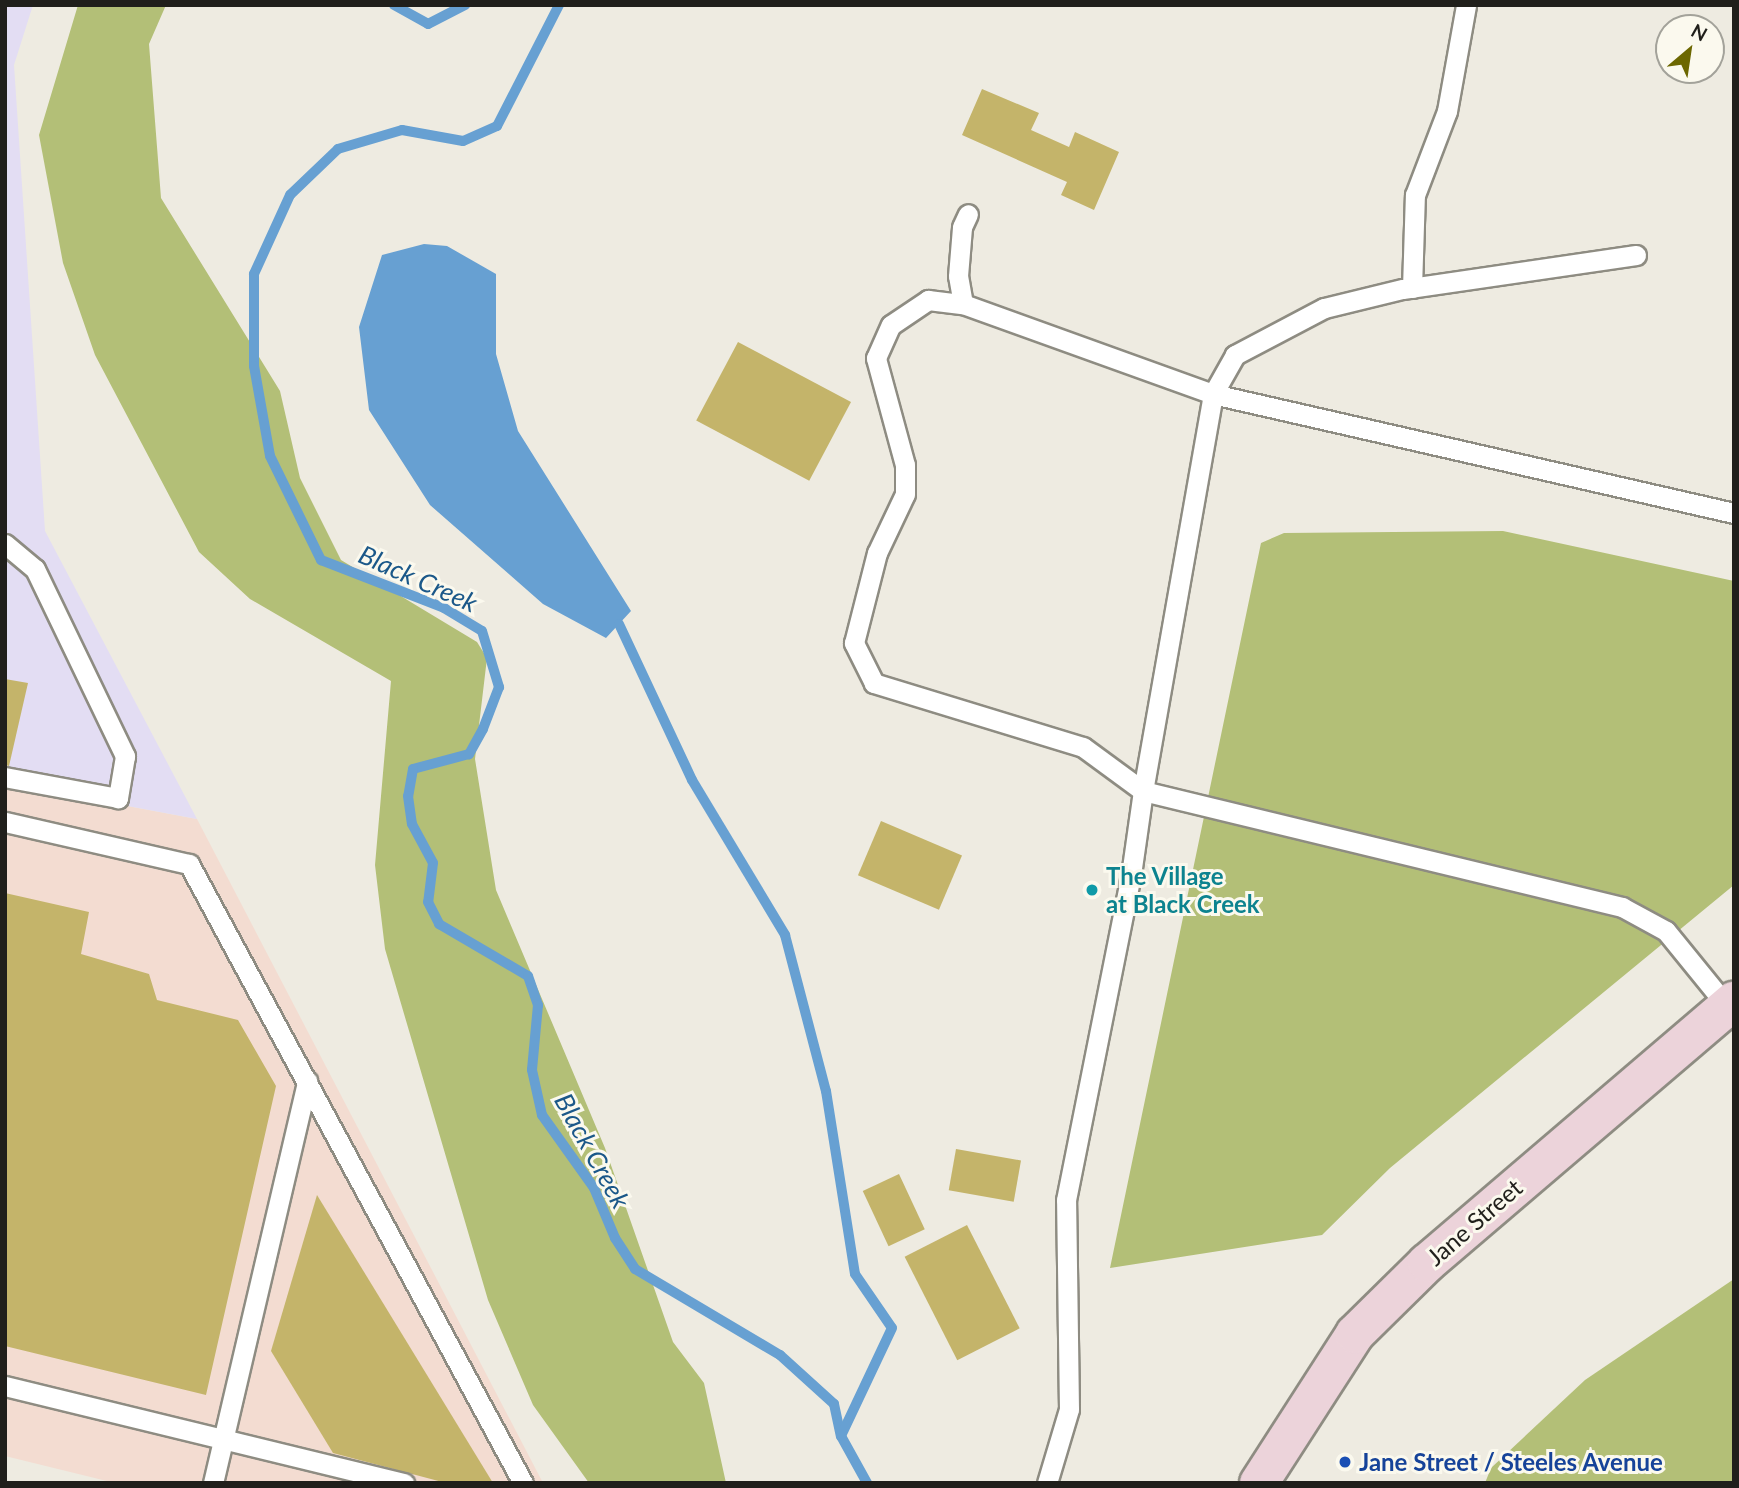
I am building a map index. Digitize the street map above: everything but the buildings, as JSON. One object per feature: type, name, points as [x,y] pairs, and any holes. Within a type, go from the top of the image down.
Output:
[{"type":"main road","name":"Jane Street","points":[[1259,1483],[1355,1334],[1437,1254],[1730,1003]]},
{"type":"lane","points":[[1412,288],[1415,195],[1447,111],[1466,5]]},
{"type":"lane","points":[[963,304],[958,276],[962,228],[968,214]]},
{"type":"lane","points":[[1047,1483],[1069,1409],[1066,1200],[1132,875],[1143,792],[1213,394],[1235,355],[1265,336],[1324,309],[1412,288],[1636,255]]},
{"type":"lane","points":[[1730,1003],[1666,931],[1622,907],[1143,792],[1083,747],[874,683],[854,643],[877,553],[905,494],[905,465],[876,358],[891,325],[928,300],[963,304],[1213,394],[1734,513]]},
{"type":"lane","points":[[5,544],[35,569],[125,756],[118,798],[5,777]]},
{"type":"lane","points":[[5,822],[189,864],[523,1483]]},
{"type":"lane","points":[[213,1483],[307,1081]]},
{"type":"lane","points":[[5,1386],[404,1483]]},
{"type":"shaded area","points":[[5,5],[33,5],[14,65],[45,531],[197,819],[5,783]]},
{"type":"shaded area","points":[[5,783],[197,819],[543,1483],[115,1483],[5,1456]]},
{"type":"green space","points":[[78,5],[166,5],[149,44],[161,198],[280,391],[300,478],[341,560],[477,642],[487,658],[475,759],[496,890],[605,1148],[673,1342],[704,1383],[726,1483],[589,1483],[533,1405],[488,1300],[385,949],[375,865],[391,681],[250,599],[199,552],[95,355],[63,263],[39,135]]},
{"type":"green space","points":[[1503,531],[1734,581],[1734,885],[1390,1168],[1322,1235],[1110,1268],[1261,543],[1284,533]]},
{"type":"green space","points":[[1734,1279],[1734,1483],[1485,1483],[1491,1468],[1585,1380]]},
{"type":"water","points":[[424,244],[447,246],[496,274],[496,354],[518,431],[631,611],[606,638],[543,604],[430,505],[369,410],[359,327],[382,255]]},
{"type":"waterway","name":"Black Creek","points":[[394,5],[428,24],[465,5]]},
{"type":"waterway","name":"Black Creek","points":[[559,5],[497,126],[463,141],[402,130],[338,149],[290,195],[254,274],[254,366],[270,456],[321,560],[444,608],[482,631],[499,687],[483,729],[469,754],[413,769],[408,796],[412,824],[433,863],[428,902],[439,924],[528,976],[538,1005],[532,1070],[542,1115],[594,1188],[615,1238],[635,1269],[780,1355],[834,1404],[841,1436],[867,1483]]},
{"type":"waterway","points":[[619,624],[692,780],[785,935],[826,1091],[855,1274],[892,1328],[841,1436]]},
{"type":"place","name":"The Village at Black Creek","points":[[1092,890]]},
{"type":"place","name":"Jane Street / Steeles Avenue","points":[[1345,1462]]}]
